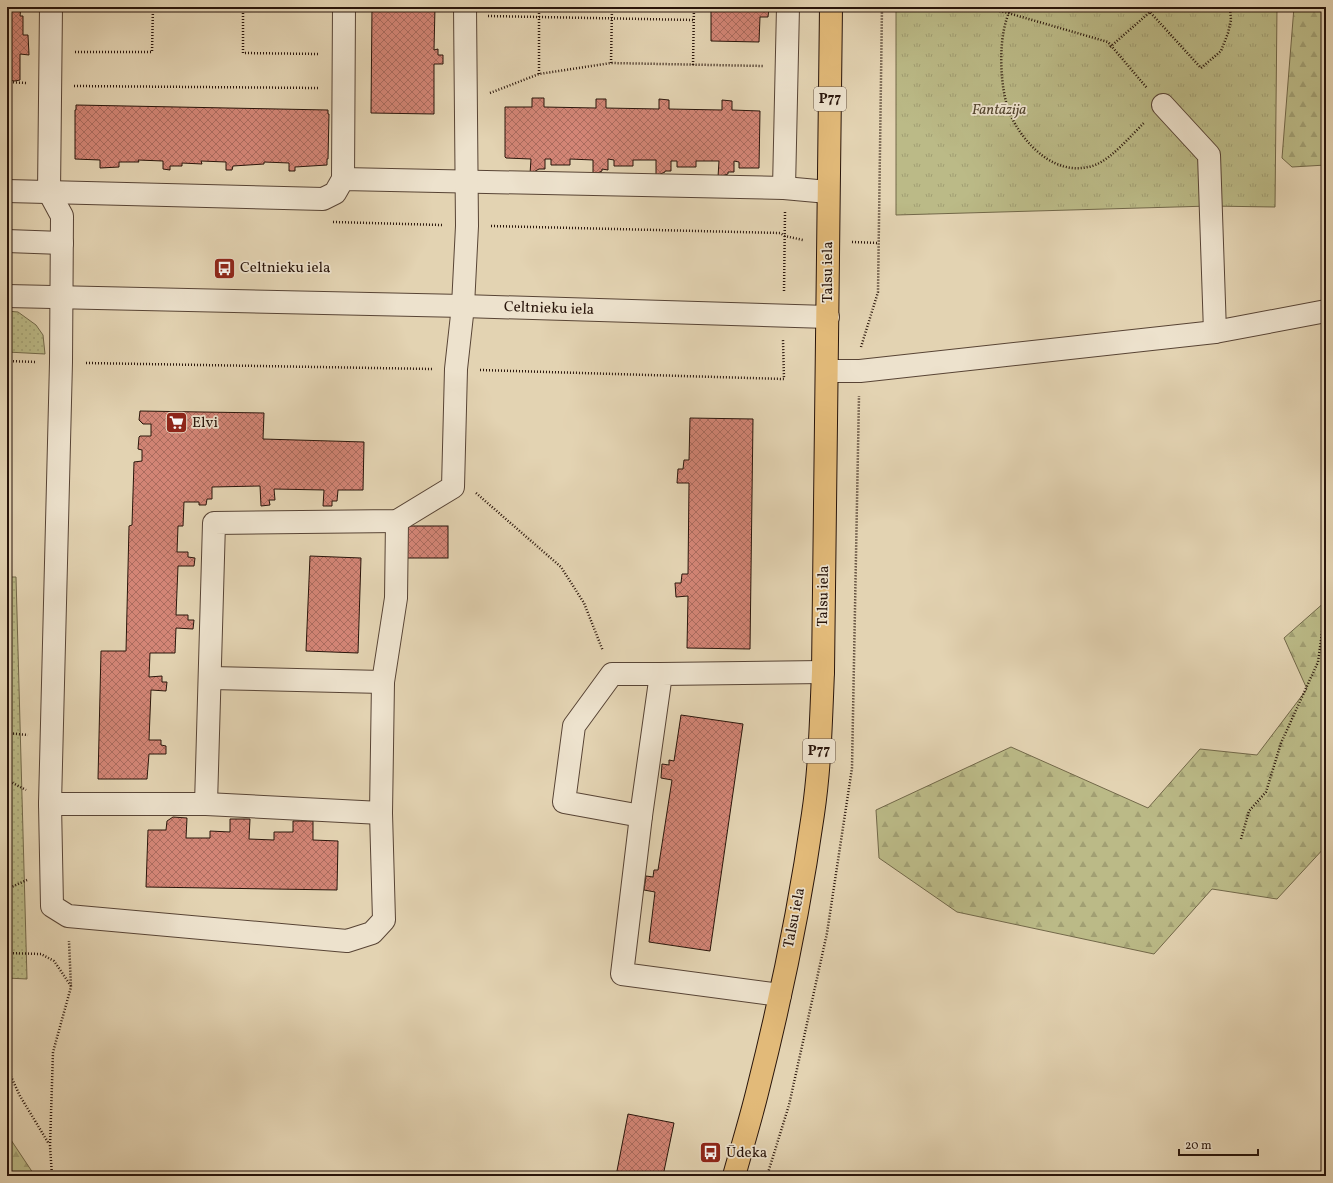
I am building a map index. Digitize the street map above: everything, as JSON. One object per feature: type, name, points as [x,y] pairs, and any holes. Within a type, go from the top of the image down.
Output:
[{"type":"main road","name":"Talsu iela","points":[[734,1176],[758,1090],[780,995],[799,902],[814,812],[818,764],[823,672],[831,7]]},
{"type":"street","points":[[51,7],[49,192],[62,216],[61,362],[50,804],[52,906],[68,916],[347,941],[372,933],[384,920],[381,813],[383,682],[396,598],[397,522]]},
{"type":"street","points":[[7,191],[323,198],[335,193],[343,179],[344,7]]},
{"type":"street","points":[[784,188],[788,7]]},
{"type":"street","points":[[206,804],[211,678],[214,522],[397,522],[453,486],[456,369],[463,306],[467,226],[465,11]]},
{"type":"street","points":[[1163,105],[1209,156],[1215,332]]},
{"type":"street","points":[[343,179],[784,188],[828,192]]},
{"type":"street","points":[[7,241],[62,243]]},
{"type":"street","name":"Celtnieku iela","points":[[7,296],[463,306],[828,317]]},
{"type":"street","points":[[827,371],[860,371],[1215,332],[1326,311]]},
{"type":"street","points":[[641,816],[564,802],[574,726],[612,674],[823,672]]},
{"type":"street","points":[[661,674],[641,816],[622,974],[780,995]]},
{"type":"street","points":[[211,678],[383,682]]},
{"type":"street","points":[[50,804],[206,804],[381,813]]},
{"type":"path","points":[[51,51],[152,52],[153,7]]},
{"type":"path","points":[[243,7],[243,54],[344,54]]},
{"type":"path","points":[[539,7],[539,74]]},
{"type":"path","points":[[611,63],[612,7]]},
{"type":"path","points":[[693,65],[694,7]]},
{"type":"path","points":[[982,7],[1008,13],[1108,42],[1110,47],[1163,105],[1110,156],[1096,165],[1082,168],[1063,167],[1046,159],[1034,149],[1020,132],[1010,113],[1004,93],[1001,72],[1002,38],[1008,13],[1012,7]]},
{"type":"path","points":[[1144,7],[1201,68],[1220,51],[1228,33],[1231,20],[1230,7]]},
{"type":"path","points":[[465,11],[539,17],[694,20]]},
{"type":"path","points":[[1110,47],[1150,12]]},
{"type":"path","points":[[466,103],[539,74],[611,63],[786,66]]},
{"type":"path","points":[[7,82],[28,83]]},
{"type":"path","points":[[50,86],[344,89]]},
{"type":"path","points":[[453,473],[561,567],[584,603],[612,674]]},
{"type":"path","points":[[1241,839],[1249,811],[1266,792],[1281,743],[1318,662],[1326,603]]},
{"type":"path","points":[[52,1176],[50,1146],[52,1052],[71,987],[68,916]]},
{"type":"path","points":[[7,952],[41,954],[54,961],[71,987]]},
{"type":"path","points":[[7,1068],[20,1096],[50,1146]]},
{"type":"green space","name":"Fantāzija","points":[[896,7],[1277,7],[1275,207],[1210,206],[896,215]]},
{"type":"green space","points":[[1294,7],[1326,7],[1326,165],[1292,167],[1282,158]]},
{"type":"green space","points":[[7,311],[18,312],[36,325],[43,335],[45,354],[7,352]]},
{"type":"green space","points":[[7,577],[16,577],[27,979],[7,978]]},
{"type":"green space","points":[[1326,601],[1326,846],[1277,899],[1212,889],[1154,954],[957,912],[879,858],[876,810],[1011,747],[1148,808],[1200,749],[1257,755],[1307,689],[1284,638]]},
{"type":"green space","points":[[7,1134],[35,1176],[7,1176]]},
{"type":"building","points":[[7,7],[21,7],[20,16],[23,16],[23,35],[28,35],[29,55],[20,54],[20,80],[15,81],[7,80]]},
{"type":"building","points":[[372,7],[435,7],[434,50],[438,49],[438,55],[443,55],[443,64],[434,64],[434,114],[371,113]]},
{"type":"building","points":[[711,7],[769,8],[768,17],[760,17],[759,42],[711,41]]},
{"type":"building","points":[[532,98],[544,98],[544,107],[596,108],[596,99],[606,99],[606,108],[659,109],[659,99],[669,100],[669,109],[722,110],[722,100],[732,101],[732,110],[760,111],[759,168],[739,168],[739,162],[734,161],[734,172],[728,172],[728,174],[718,177],[719,161],[696,161],[696,167],[677,167],[677,161],[671,161],[671,171],[665,171],[656,176],[656,160],[633,160],[633,166],[614,166],[614,160],[608,159],[608,170],[602,169],[602,171],[593,175],[593,160],[570,159],[570,165],[551,165],[551,159],[545,159],[545,169],[539,169],[530,174],[531,159],[505,157],[505,107],[532,107]]},
{"type":"building","points":[[76,105],[328,110],[327,165],[295,167],[295,171],[289,171],[289,163],[264,162],[264,164],[233,166],[232,170],[226,170],[226,162],[201,161],[202,164],[182,163],[182,166],[170,166],[170,170],[163,169],[163,161],[138,160],[139,162],[119,162],[119,167],[100,168],[100,160],[75,159]]},
{"type":"building","points":[[140,411],[264,413],[263,439],[364,442],[363,490],[338,490],[337,501],[332,501],[332,506],[323,506],[324,490],[274,489],[275,500],[269,500],[270,505],[261,506],[260,486],[212,487],[212,499],[207,499],[206,505],[199,505],[199,502],[184,502],[183,526],[178,526],[177,552],[188,552],[188,557],[195,558],[194,566],[178,566],[176,615],[188,615],[188,620],[194,620],[193,629],[176,628],[175,653],[150,653],[149,677],[162,676],[162,682],[167,682],[166,691],[151,690],[149,740],[161,740],[161,745],[166,746],[166,754],[149,754],[147,779],[98,779],[101,651],[126,651],[129,526],[132,525],[134,462],[142,461],[142,450],[138,449],[139,437],[151,436],[151,424],[143,424],[139,420]]},
{"type":"building","points":[[690,418],[753,419],[750,649],[687,648],[688,596],[676,597],[675,583],[681,583],[682,574],[688,574],[689,483],[677,483],[678,469],[683,469],[684,460],[689,460]]},
{"type":"building","points":[[406,526],[448,526],[448,558],[406,558]]},
{"type":"building","points":[[310,556],[361,558],[358,653],[306,651]]},
{"type":"building","points":[[681,715],[743,724],[710,951],[649,942],[655,892],[644,890],[646,876],[653,877],[654,870],[658,870],[672,780],[661,778],[662,764],[669,765],[669,760],[674,761]]},
{"type":"building","points":[[173,817],[187,818],[186,838],[210,838],[210,831],[230,832],[230,819],[250,819],[249,839],[274,840],[274,832],[293,832],[293,821],[313,821],[313,840],[338,841],[337,890],[146,887],[148,830],[166,830],[167,821]]},
{"type":"building","points":[[628,1114],[674,1123],[663,1176],[616,1176]]},
{"type":"place","name":"Celtnieku iela","points":[[225,268]]},
{"type":"place","name":"Elvi","points":[[176,423]]},
{"type":"place","name":"Ūdeka","points":[[711,1153]]}]
